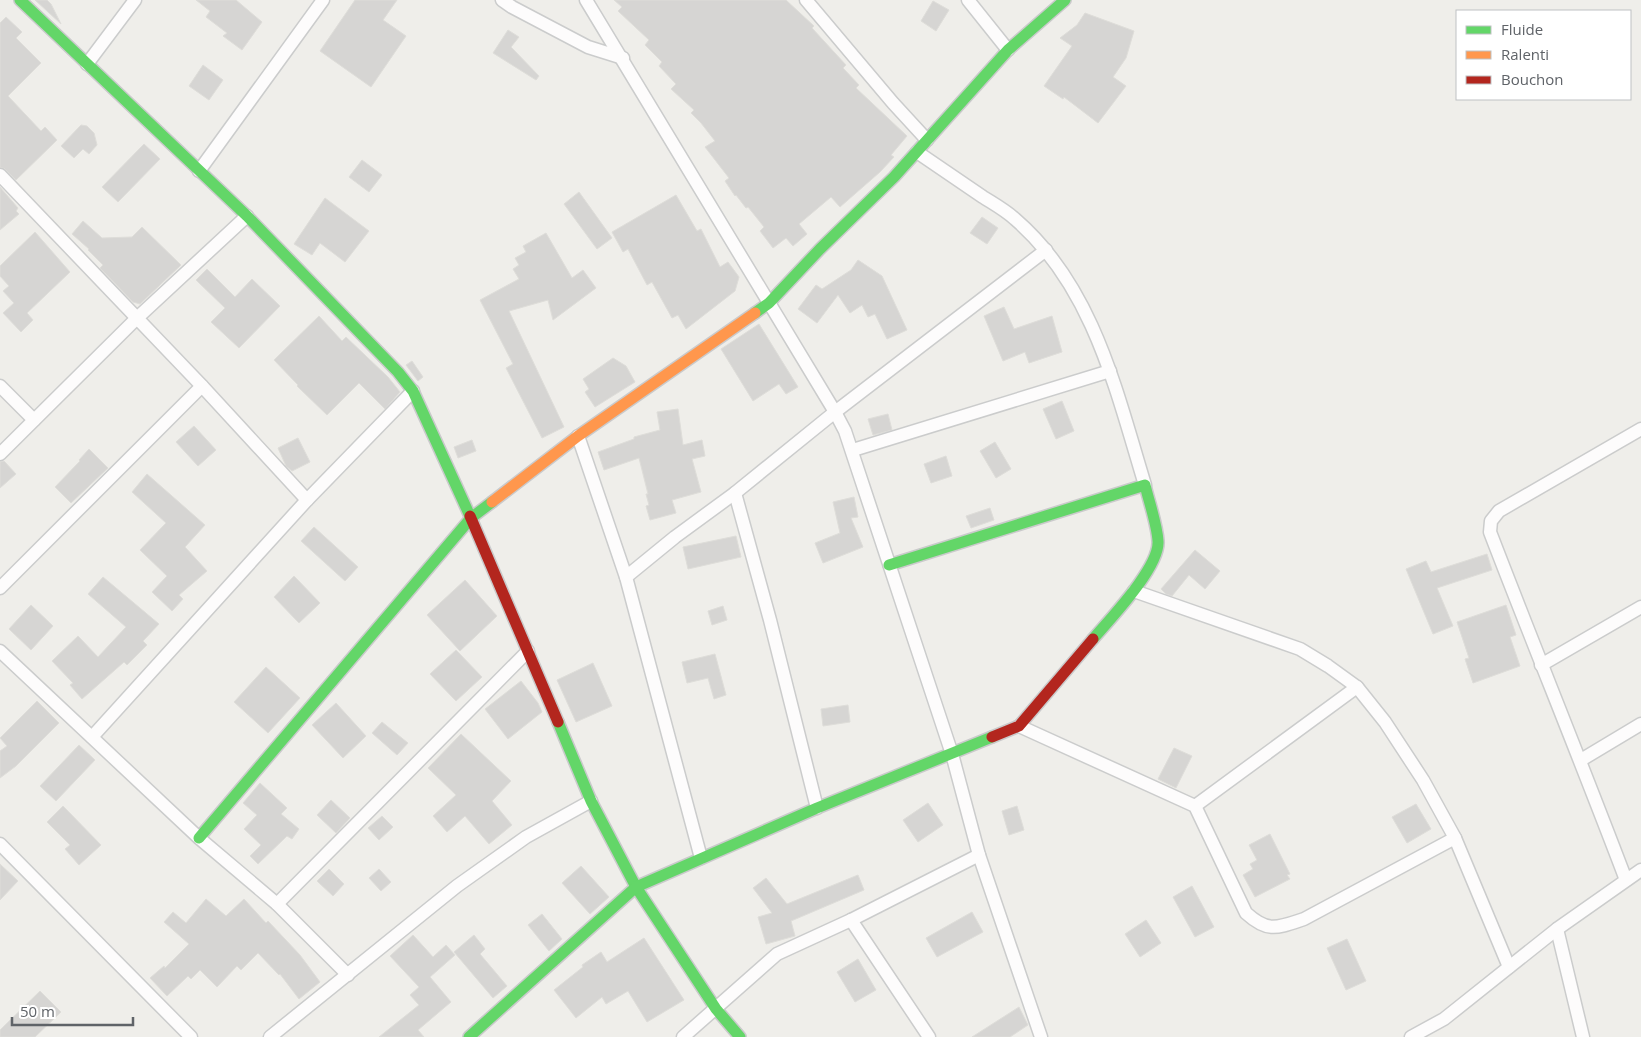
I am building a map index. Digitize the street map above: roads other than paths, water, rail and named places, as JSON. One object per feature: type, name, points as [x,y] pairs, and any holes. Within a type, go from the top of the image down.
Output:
[{"type":"street","points":[[20,0],[246,216],[398,372],[412,391],[528,651],[590,801],[636,887],[716,1009],[740,1037]]},
{"type":"street","points":[[87,64],[135,0]]},
{"type":"street","points":[[199,171],[323,0]]},
{"type":"street","points":[[502,0],[588,47],[623,58]]},
{"type":"street","points":[[586,0],[623,58],[835,412],[853,450],[952,754],[979,855],[1041,1037]]},
{"type":"street","points":[[806,0],[892,103],[928,140]]},
{"type":"street","points":[[968,0],[1008,50]]},
{"type":"street","points":[[199,838],[470,518],[578,436],[769,303],[917,152],[1008,50],[1065,0]]},
{"type":"street","points":[[469,1037],[636,887],[817,808],[1019,726],[1134,590],[1152,561],[1158,542],[1145,485],[1110,371],[1097,336],[1069,282],[1046,250],[1014,218],[917,152]]},
{"type":"street","points":[[0,175],[202,386],[307,500]]},
{"type":"street","points":[[0,454],[136,319],[246,216]]},
{"type":"street","points":[[626,578],[835,412],[1046,250]]},
{"type":"street","points":[[853,450],[1110,371]]},
{"type":"street","points":[[0,386],[34,420]]},
{"type":"street","points":[[0,588],[202,386]]},
{"type":"street","points":[[92,736],[307,500],[412,391]]},
{"type":"street","points":[[1626,880],[1581,760],[1541,665],[1490,532],[1491,521],[1498,511],[1641,429]]},
{"type":"street","points":[[578,436],[626,578],[702,858]]},
{"type":"street","points":[[889,565],[1145,485]]},
{"type":"street","points":[[735,493],[770,620],[817,808]]},
{"type":"street","points":[[1134,590],[1300,649],[1357,687],[1385,722],[1423,780],[1455,838],[1508,967]]},
{"type":"street","points":[[1541,665],[1641,606]]},
{"type":"street","points":[[0,651],[199,838],[277,904],[348,976]]},
{"type":"street","points":[[277,904],[528,651]]},
{"type":"street","points":[[1195,806],[1357,687]]},
{"type":"street","points":[[1581,760],[1641,724]]},
{"type":"street","points":[[1019,726],[1195,806],[1246,913],[1257,923],[1272,928],[1304,919],[1455,838]]},
{"type":"street","points":[[270,1037],[472,876],[526,837],[590,801]]},
{"type":"street","points":[[0,844],[190,1037]]},
{"type":"street","points":[[683,1037],[777,954],[851,920],[979,855]]},
{"type":"street","points":[[1411,1037],[1444,1019],[1508,967],[1641,870]]},
{"type":"street","points":[[851,920],[928,1037]]},
{"type":"street","points":[[1557,930],[1583,1037]]}]
